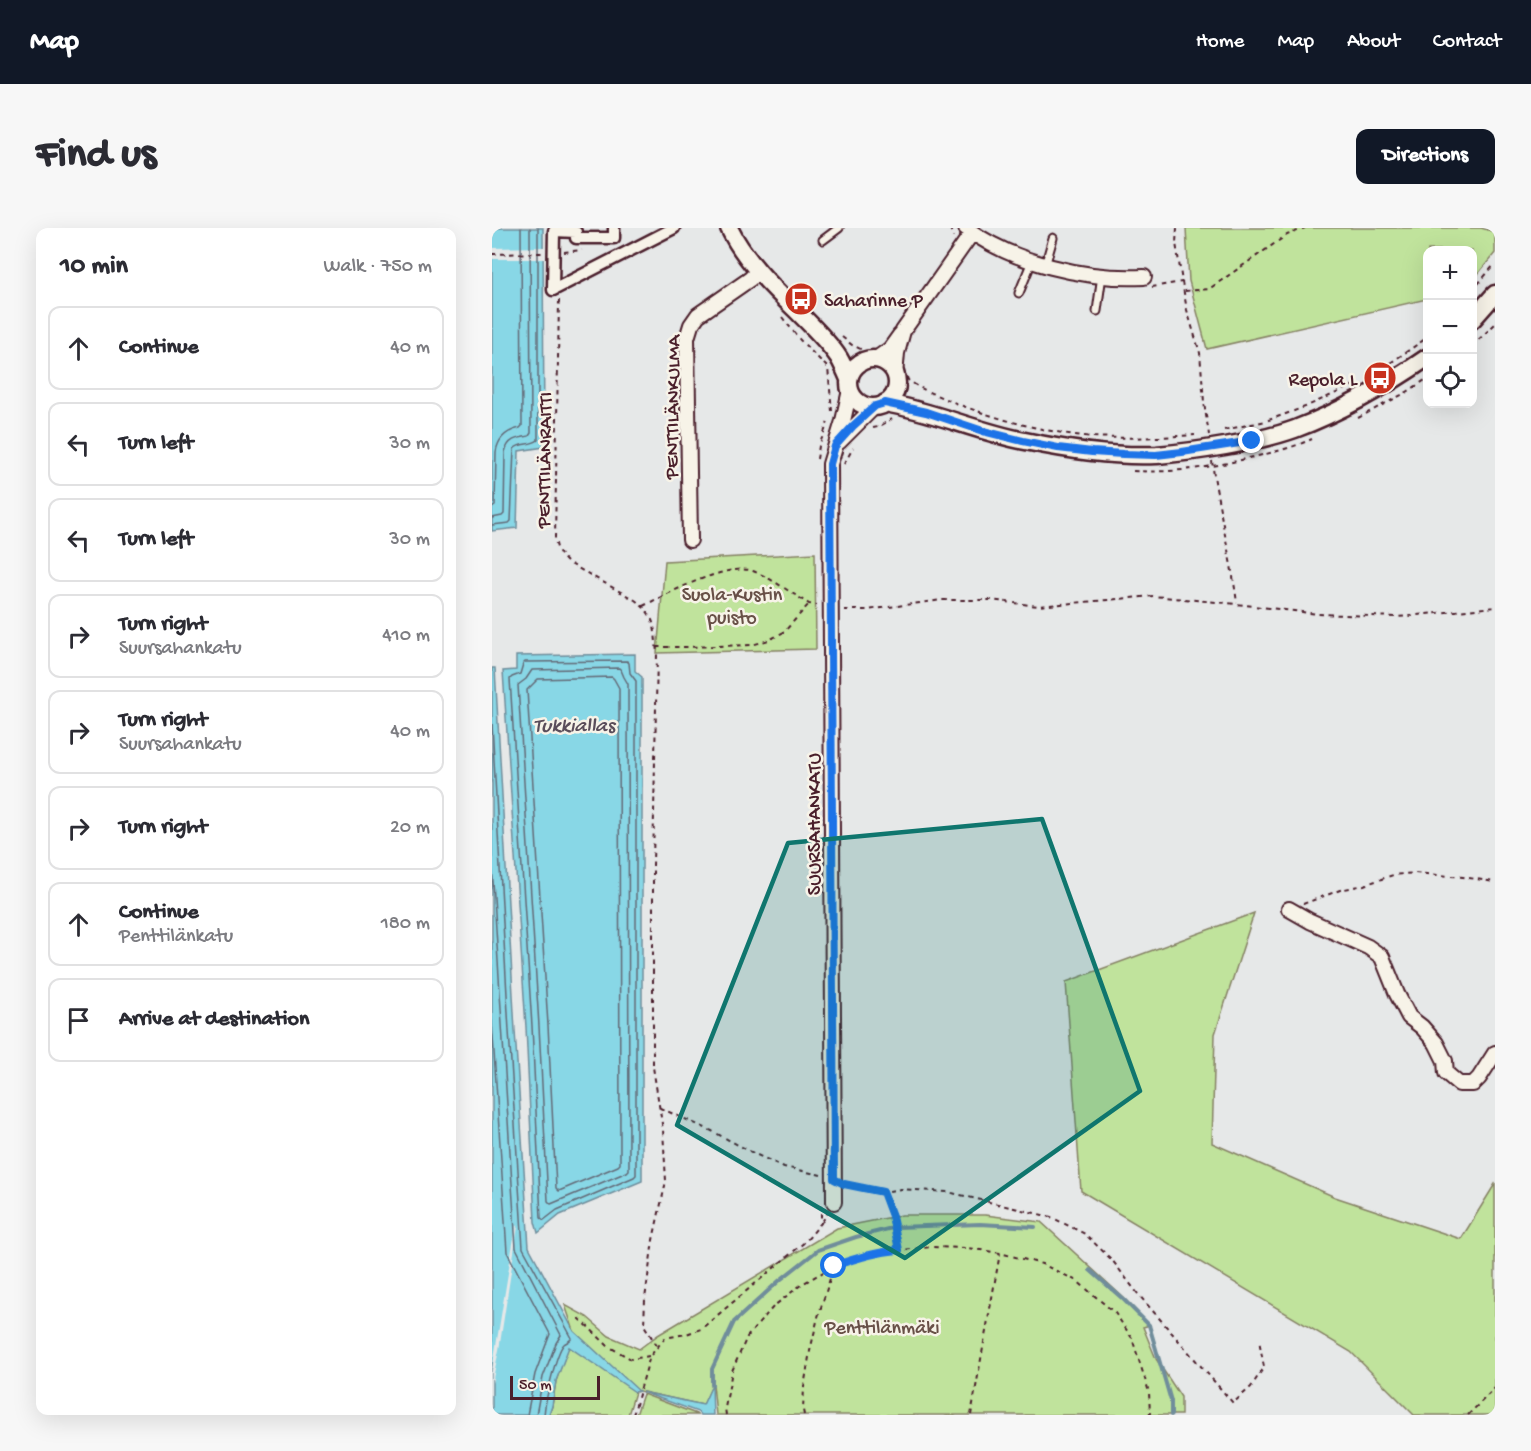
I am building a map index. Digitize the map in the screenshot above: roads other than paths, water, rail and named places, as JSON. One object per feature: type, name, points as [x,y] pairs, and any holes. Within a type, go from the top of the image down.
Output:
[{"type":"street","points":[[614,228],[614,238],[576,238],[576,232],[554,231],[554,290],[674,228]]},
{"type":"street","points":[[729,228],[758,271],[814,328],[839,358],[855,399],[859,402],[869,406],[880,405],[926,412],[983,431],[1023,441],[1081,451],[1156,455],[1252,441],[1293,430],[1318,420],[1396,379],[1423,360]]},
{"type":"street","points":[[849,384],[850,374],[856,365],[890,349],[969,230],[1008,253],[1038,264],[1144,282]]},
{"type":"street","name":"PENTTILÄNKULMA","points":[[690,540],[687,338],[691,325],[698,315],[758,271]]},
{"type":"street","points":[[1477,315],[1495,294]]},
{"type":"street","points":[[814,328],[845,352],[881,360],[890,366],[926,412]]},
{"type":"street","points":[[835,446],[853,426],[892,396],[899,378],[897,353],[903,331]]},
{"type":"street","name":"SUURSAHANKATU","points":[[828,1203],[830,464],[843,420],[849,384]]},
{"type":"street","points":[[1289,909],[1368,947],[1383,957],[1397,994],[1409,1017],[1437,1042],[1445,1061],[1446,1073],[1458,1084],[1473,1084],[1495,1053]]},
{"type":"lane","points":[[823,240],[839,228]]},
{"type":"lane","points":[[1019,293],[1053,238]]},
{"type":"lane","points":[[1097,311],[1102,275]]},
{"type":"water","points":[[492,228],[543,228],[544,447],[519,451],[517,528],[492,531]]},
{"type":"water","name":"Tukkiallas","points":[[635,654],[635,671],[642,677],[642,1181],[560,1215],[538,1233],[535,1222],[526,1027],[503,671],[516,670],[516,656]]},
{"type":"water","points":[[492,668],[495,668],[529,1247],[574,1331],[639,1391],[635,1392],[569,1347],[556,1381],[549,1415],[492,1415]]},
{"type":"water","points":[[712,1385],[713,1415],[700,1415],[698,1412],[642,1392],[703,1405]]},
{"type":"waterway","points":[[897,1227],[980,1224],[1035,1227]]},
{"type":"waterway","points":[[712,1385],[712,1369],[734,1322],[780,1280],[818,1250],[892,1228]]},
{"type":"waterway","points":[[1090,1270],[1149,1325],[1171,1401],[1171,1415]]},
{"type":"place","name":"Saharinne P","points":[[801,299]]},
{"type":"place","name":"Repola L","points":[[1380,378]]},
{"type":"park label","name":"Suola-Kustin puisto","points":[[732,604]]},
{"type":"park label","name":"Penttilänmäki","points":[[882,1326]]}]
